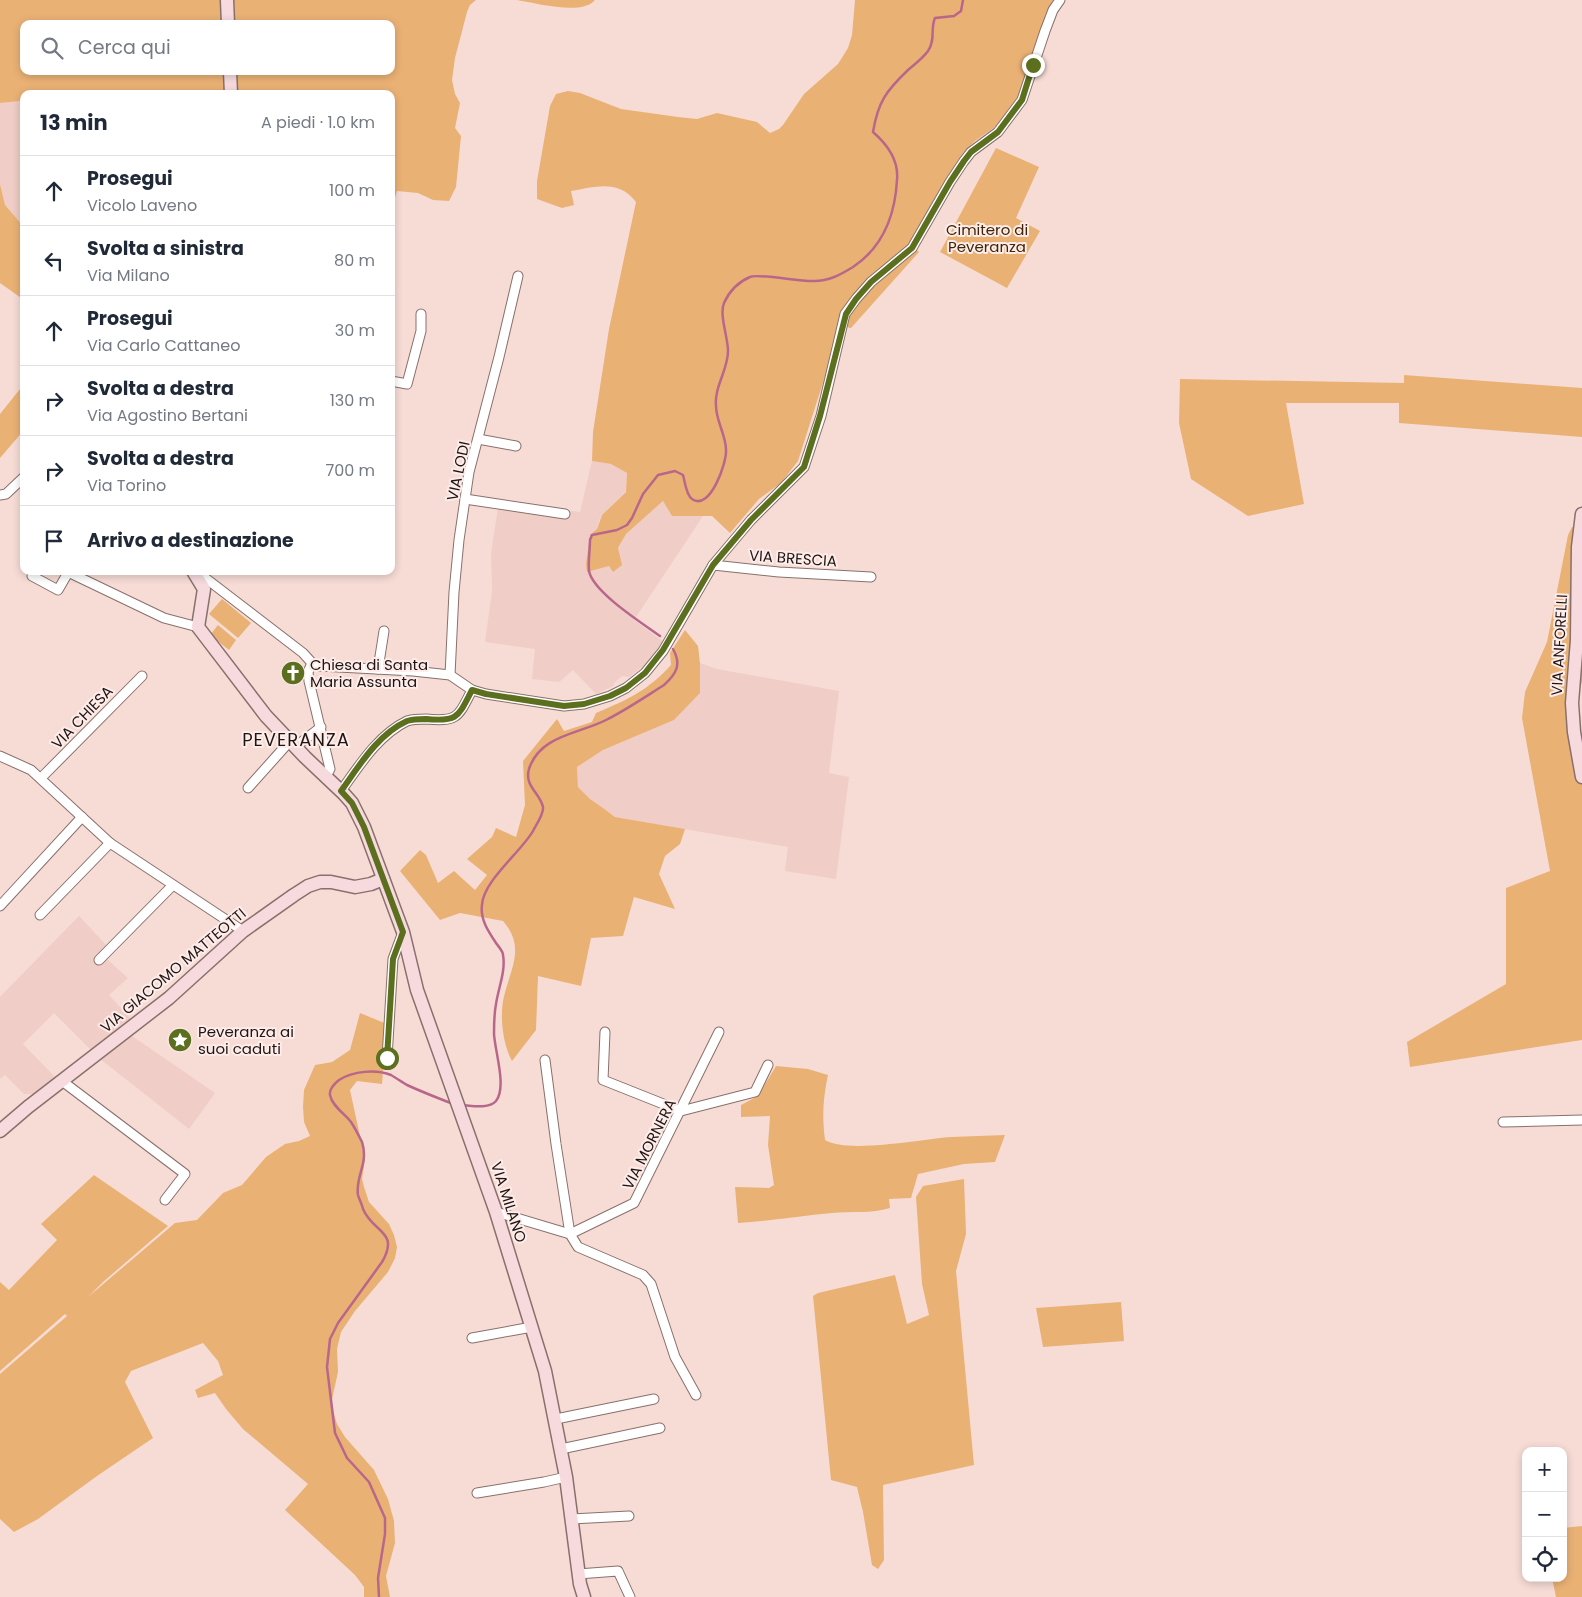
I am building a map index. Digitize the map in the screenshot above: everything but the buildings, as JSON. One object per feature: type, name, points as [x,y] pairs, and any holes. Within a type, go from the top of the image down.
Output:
[{"type":"street","points":[[226,0],[228,20]]},
{"type":"street","points":[[196,575],[204,577],[304,653],[312,663],[320,666],[450,675],[472,690],[486,694],[564,706],[590,703],[626,688],[645,673],[663,650],[713,565],[751,520],[804,467],[820,416],[846,314],[871,282],[912,248],[964,161],[971,152],[998,132],[1022,100],[1045,31],[1053,10],[1060,0]]},
{"type":"street","points":[[230,75],[231,90]]},
{"type":"street","name":"VIA LODI","points":[[450,675],[454,592],[469,472],[518,276]]},
{"type":"street","points":[[395,382],[407,384],[421,331],[421,314]]},
{"type":"street","points":[[478,440],[516,446]]},
{"type":"street","points":[[0,495],[6,494],[20,481]]},
{"type":"street","points":[[465,499],[565,514]]},
{"type":"street","name":"VIA ANFORELLI","points":[[1582,514],[1578,546],[1577,640],[1572,704],[1574,732],[1582,777]]},
{"type":"street","name":"VIA BRESCIA","points":[[713,565],[779,572],[871,577]]},
{"type":"street","points":[[32,576],[58,590],[67,575]]},
{"type":"street","points":[[75,575],[158,616],[198,627],[204,589],[196,575]]},
{"type":"street","name":"VIA MILANO","points":[[198,627],[266,716],[352,803],[364,827],[403,932],[417,990],[496,1212],[545,1371],[556,1419],[566,1477],[578,1574],[584,1597]]},
{"type":"street","points":[[378,670],[384,631]]},
{"type":"street","points":[[312,663],[308,672],[330,769],[326,776]]},
{"type":"street","name":"VIA CHIESA","points":[[41,778],[142,676]]},
{"type":"street","points":[[341,791],[382,739],[408,721],[418,719],[440,721],[457,716],[472,690]]},
{"type":"street","points":[[248,788],[292,744],[321,727]]},
{"type":"street","points":[[0,756],[31,770],[110,843],[243,931]]},
{"type":"street","points":[[0,906],[82,817]]},
{"type":"street","points":[[40,915],[110,843]]},
{"type":"street","name":"VIA GIACOMO MATTEOTTI","points":[[0,1131],[169,998],[243,931],[308,886],[320,882],[332,882],[355,887],[371,884],[383,879]]},
{"type":"street","points":[[98,960],[173,885]]},
{"type":"street","points":[[387,1058],[393,959],[403,932]]},
{"type":"street","points":[[604,1032],[603,1080],[682,1111],[755,1092],[768,1065]]},
{"type":"street","name":"VIA MORNERA","points":[[570,1234],[634,1203],[682,1111],[719,1032]]},
{"type":"street","points":[[545,1060],[570,1234],[578,1247],[643,1275],[651,1284],[675,1357],[696,1395]]},
{"type":"street","points":[[62,1081],[185,1174],[165,1200]]},
{"type":"street","points":[[1503,1122],[1582,1120]]},
{"type":"street","points":[[496,1212],[570,1234]]},
{"type":"street","points":[[472,1338],[532,1327]]},
{"type":"street","points":[[556,1419],[654,1399]]},
{"type":"street","points":[[561,1449],[660,1428]]},
{"type":"street","points":[[477,1493],[566,1477]]},
{"type":"street","points":[[571,1519],[628,1516]]},
{"type":"street","points":[[578,1574],[618,1570],[630,1597]]},
{"type":"shaded area","points":[[20,101],[20,222],[5,205],[0,184],[0,103]]},
{"type":"shaded area","points":[[592,461],[611,464],[627,473],[626,491],[599,520],[587,572],[609,566],[626,534],[663,501],[672,516],[703,516],[634,620],[665,643],[649,662],[629,677],[622,676],[613,686],[596,694],[573,670],[559,682],[532,679],[535,649],[485,642],[492,591],[491,554],[499,501],[580,512]]},
{"type":"shaded area","points":[[700,663],[717,669],[839,691],[829,773],[849,777],[836,879],[785,871],[788,847],[615,817],[588,798],[578,787],[577,767],[603,750],[674,720],[700,693]]},
{"type":"shaded area","points":[[79,916],[107,946],[100,953],[128,978],[109,995],[131,1019],[119,1028],[215,1093],[189,1129],[99,1058],[54,1013],[23,1044],[55,1077],[33,1094],[24,1094],[5,1075],[0,1079],[0,997]]},
{"type":"green space","points":[[0,0],[476,0],[470,5],[467,12],[455,58],[452,80],[455,94],[460,103],[455,128],[461,136],[456,187],[449,201],[433,200],[418,193],[397,191],[395,197],[395,90],[20,90],[20,101],[0,103]]},
{"type":"green space","points":[[517,0],[595,0],[589,5],[570,8]]},
{"type":"green space","points":[[855,0],[1057,0],[1037,40],[1019,95],[1012,109],[998,125],[975,141],[963,153],[955,165],[910,243],[919,252],[851,328],[841,326],[798,461],[781,483],[759,499],[730,533],[712,516],[672,516],[663,501],[626,534],[618,548],[622,565],[613,572],[609,566],[587,572],[586,564],[590,535],[597,529],[602,515],[626,492],[627,473],[611,464],[592,461],[593,432],[609,329],[636,202],[622,190],[606,186],[571,191],[574,205],[562,208],[537,199],[537,181],[550,106],[556,94],[568,91],[580,93],[621,109],[697,119],[717,113],[757,122],[770,133],[783,125],[804,94],[838,64],[848,48],[852,35]]},
{"type":"green space","name":"Cimitero di Peveranza","points":[[996,148],[1039,167],[1016,218],[1040,231],[1007,288],[940,252]]},
{"type":"green space","points":[[0,184],[5,205],[20,222],[20,297],[0,283]]},
{"type":"green space","points":[[1404,375],[1582,388],[1582,437],[1399,423],[1399,403],[1286,403],[1304,504],[1248,516],[1191,479],[1179,423],[1180,379],[1404,383]]},
{"type":"green space","points":[[20,389],[20,435],[0,458],[0,414]]},
{"type":"green space","points":[[1572,527],[1582,529],[1582,682],[1578,705],[1578,719],[1582,742],[1582,1040],[1410,1067],[1407,1042],[1506,984],[1506,888],[1550,871],[1522,718],[1525,692],[1547,642],[1568,535]]},
{"type":"green space","points":[[222,599],[251,623],[238,638],[209,614]]},
{"type":"green space","points":[[218,625],[236,640],[229,650],[210,635]]},
{"type":"green space","points":[[685,630],[698,646],[700,693],[674,720],[603,750],[577,767],[578,787],[590,799],[615,817],[685,829],[680,844],[665,856],[659,874],[675,909],[634,897],[623,936],[591,938],[581,986],[538,976],[536,1030],[512,1061],[504,1040],[502,1016],[503,1001],[515,950],[510,931],[503,921],[460,913],[440,920],[400,871],[420,850],[426,855],[438,883],[454,871],[475,890],[487,875],[467,859],[492,837],[496,828],[516,837],[525,805],[523,761],[557,719],[564,731],[592,722],[596,713],[628,699],[654,682],[671,665],[670,653]]},
{"type":"green space","points":[[360,1013],[387,1024],[382,1084],[357,1081],[350,1090],[365,1159],[362,1179],[364,1187],[369,1202],[389,1224],[397,1247],[395,1258],[388,1272],[355,1311],[341,1332],[337,1349],[338,1372],[331,1404],[337,1424],[345,1437],[374,1470],[388,1499],[394,1521],[395,1543],[386,1576],[390,1597],[364,1597],[364,1587],[355,1575],[285,1510],[308,1484],[243,1429],[215,1393],[198,1398],[195,1390],[223,1375],[218,1361],[203,1343],[131,1371],[125,1382],[153,1438],[38,1519],[14,1532],[0,1519],[0,1374],[67,1316],[65,1314],[0,1371],[0,1282],[9,1290],[57,1240],[41,1224],[94,1175],[168,1226],[88,1297],[175,1223],[197,1220],[223,1193],[242,1185],[266,1157],[285,1144],[310,1136],[304,1122],[304,1090],[315,1065],[332,1062],[350,1050]]},
{"type":"green space","points":[[776,1066],[808,1069],[828,1075],[824,1108],[825,1140],[836,1144],[850,1146],[886,1145],[951,1137],[1005,1135],[995,1162],[964,1164],[918,1174],[911,1198],[889,1199],[890,1208],[876,1211],[832,1213],[738,1223],[735,1187],[769,1188],[774,1185],[768,1145],[770,1116],[741,1117],[741,1105],[758,1096]]},
{"type":"green space","points":[[964,1179],[966,1234],[956,1271],[974,1465],[883,1485],[884,1560],[878,1569],[872,1565],[857,1487],[831,1480],[813,1296],[818,1293],[895,1275],[907,1324],[929,1315],[922,1284],[916,1197],[923,1186]]},
{"type":"green space","points":[[1121,1302],[1124,1341],[1043,1347],[1036,1308]]},
{"type":"green space","points":[[1582,1526],[1582,1597],[1556,1597],[1553,1582],[1567,1582],[1567,1528]]},
{"type":"waterway","points":[[660,636],[608,597],[592,579],[589,571],[590,540],[592,535],[617,530],[627,525],[643,494],[658,475],[675,471],[683,475],[687,491],[692,499],[699,501],[705,499],[711,492],[724,465],[726,456],[726,444],[716,412],[717,392],[726,365],[728,351],[723,320],[723,308],[726,299],[738,285],[746,279],[755,276],[808,281],[830,279],[853,267],[880,240],[886,230],[894,206],[897,173],[891,153],[873,132],[877,113],[884,98],[894,84],[928,51],[932,42],[935,18],[954,16],[961,11],[963,0]]},
{"type":"waterway","points":[[463,1105],[481,1106],[493,1104],[499,1095],[500,1069],[494,1023],[504,961],[502,952],[485,925],[482,905],[489,886],[533,831],[542,813],[543,807],[530,785],[528,775],[534,758],[551,742],[606,720],[664,685],[672,677],[676,669],[677,660],[673,649]]},
{"type":"waterway","points":[[379,1597],[378,1578],[385,1534],[385,1518],[369,1482],[347,1458],[335,1433],[327,1367],[330,1339],[338,1323],[382,1262],[387,1252],[388,1244],[387,1238],[367,1217],[358,1195],[358,1182],[364,1157],[362,1142],[351,1122],[333,1103],[330,1093],[334,1085],[345,1077],[358,1073],[379,1072],[391,1075],[407,1085],[453,1104]]},
{"type":"place","name":"Chiesa di Santa Maria Assunta","points":[[293,673]]},
{"type":"place","name":"Peveranza ai suoi caduti","points":[[180,1040]]},
{"type":"district","name":"PEVERANZA","points":[[296,739]]},
{"type":"route","points":[[387,1058],[393,959],[403,932],[364,827],[352,803],[341,791],[382,739],[408,721],[418,719],[440,721],[457,716],[472,690],[486,694],[564,706],[584,704],[610,696],[626,688],[645,673],[663,650],[713,565],[751,520],[804,467],[820,416],[846,314],[871,282],[912,248],[964,161],[971,152],[998,132],[1022,100],[1033,65]]}]
